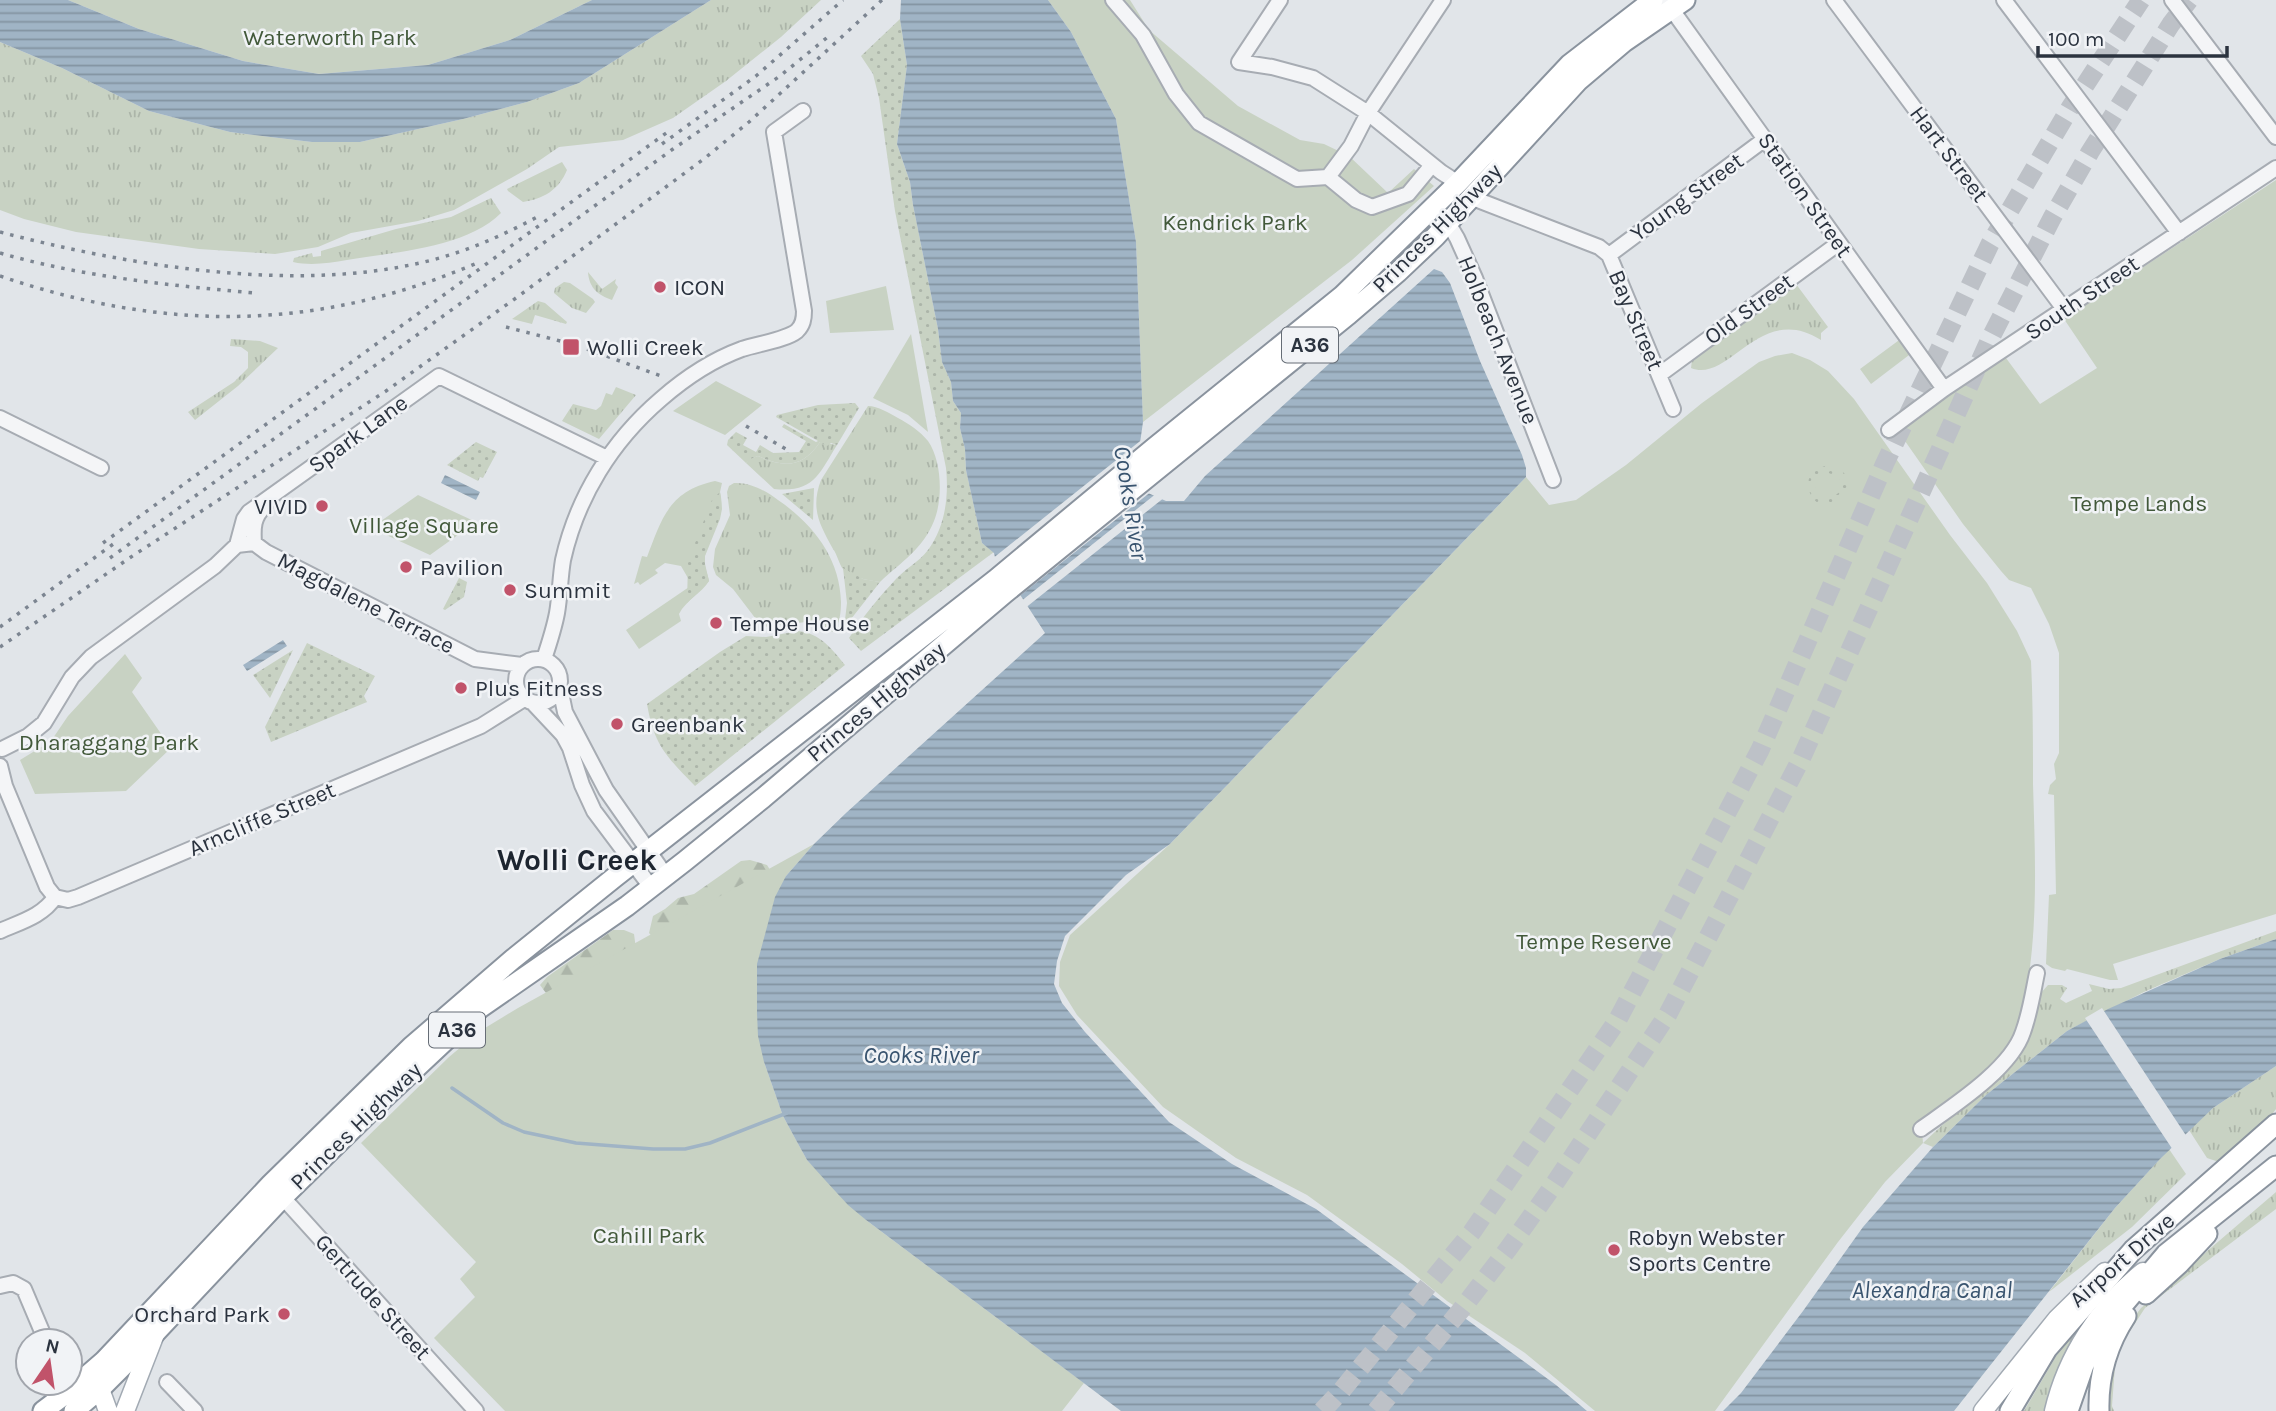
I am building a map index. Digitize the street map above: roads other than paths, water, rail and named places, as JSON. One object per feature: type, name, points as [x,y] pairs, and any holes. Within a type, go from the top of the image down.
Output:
[{"type":"highway","name":"Princes Highway","points":[[1161,454],[1379,289],[1448,223],[1464,190],[1570,64],[1653,0]]},
{"type":"highway","name":"Princes Highway","points":[[84,1380],[277,1191],[383,1099],[480,1008],[659,882],[763,798],[1000,587],[1161,454],[1342,296],[1437,204],[1464,190],[1578,81],[1674,3]]},
{"type":"highway","name":"Princes Highway","points":[[84,1392],[100,1389],[155,1334],[277,1191],[411,1047],[513,959],[906,648],[1000,587]]},
{"type":"highway","name":"Airport Drive","points":[[2133,1250],[2276,1124]]},
{"type":"highway","name":"Airport Drive","points":[[2166,1254],[2276,1166]]},
{"type":"highway","points":[[2099,1411],[2105,1356],[2125,1318],[2249,1187]]},
{"type":"highway","points":[[2010,1411],[2047,1349],[2133,1250]]},
{"type":"highway","points":[[2068,1411],[2080,1359],[2166,1254]]},
{"type":"highway","points":[[2083,1411],[2085,1375],[2099,1335]]},
{"type":"highway","name":"Princes Highway","points":[[43,1411],[66,1397]]},
{"type":"main road","name":"Airport Drive","points":[[1983,1411],[2057,1319],[2088,1287],[2133,1250]]},
{"type":"main road","name":"Airport Drive","points":[[2054,1411],[2062,1383],[2080,1359],[2108,1306],[2129,1284],[2166,1254]]},
{"type":"main road","points":[[125,1411],[155,1334]]},
{"type":"main road","points":[[104,1361],[99,1380],[108,1411]]},
{"type":"street","points":[[1113,0],[1143,35],[1176,94],[1199,123],[1297,179],[1328,177],[1356,200],[1372,207],[1408,194],[1432,165]]},
{"type":"street","name":"Bay Street","points":[[1280,0],[1239,62],[1314,78],[1368,113],[1464,190],[1599,247],[1609,255],[1674,409]]},
{"type":"street","points":[[1328,177],[1443,0]]},
{"type":"street","name":"Hart Street","points":[[1834,0],[2064,309]]},
{"type":"street","points":[[2004,0],[2179,233]]},
{"type":"street","points":[[2172,0],[2276,137]]},
{"type":"street","name":"Station Street","points":[[1674,3],[1765,139],[1944,389]]},
{"type":"street","points":[[544,659],[555,626],[563,560],[570,537],[584,498],[607,458],[648,411],[702,368],[739,350],[794,333],[803,324],[804,316],[774,132],[803,111]]},
{"type":"street","name":"Young Street","points":[[1609,255],[1765,139]]},
{"type":"street","name":"South Street","points":[[1889,430],[1944,389],[2276,168]]},
{"type":"street","name":"Holbeach Avenue","points":[[1437,204],[1457,238],[1475,278],[1553,480]]},
{"type":"street","name":"Old Street","points":[[1659,375],[1839,243]]},
{"type":"street","name":"Spark Lane","points":[[254,543],[253,531],[257,515],[277,493],[439,376],[607,458]]},
{"type":"street","points":[[0,418],[101,468]]},
{"type":"street","name":"Spark Lane","points":[[237,545],[244,519],[249,512],[277,493]]},
{"type":"street","points":[[1,750],[29,736],[44,723],[72,677],[91,657],[215,566],[237,545],[254,543]]},
{"type":"street","name":"Magdalene Terrace","points":[[254,543],[265,552],[475,659],[522,665]]},
{"type":"street","points":[[641,856],[594,811],[563,735],[516,686],[517,672],[532,659],[544,659],[558,670],[565,712],[641,856],[659,882]]},
{"type":"street","points":[[528,701],[540,704],[552,699],[560,688]]},
{"type":"street","name":"Arncliffe Street","points":[[55,897],[68,900],[90,892],[481,726],[528,701]]},
{"type":"street","points":[[0,766],[2,784],[47,887],[55,897],[41,912],[0,931]]},
{"type":"street","points":[[1921,1129],[1993,1074],[2012,1051],[2023,1034],[2037,973]]},
{"type":"street","name":"Gertrude Street","points":[[277,1191],[474,1410]]},
{"type":"street","points":[[0,1286],[13,1283],[24,1289],[40,1327]]},
{"type":"street","points":[[167,1382],[195,1411]]},
{"type":"water","points":[[0,0],[68,0],[139,29],[243,61],[319,74],[428,65],[510,40],[592,0],[711,0],[579,83],[527,102],[360,142],[312,142],[230,132],[149,111],[62,68],[0,42]]},
{"type":"water","name":"Cooks River","points":[[901,0],[1048,0],[1071,32],[1116,119],[1136,242],[1143,422],[1136,471],[1148,493],[1166,501],[1184,501],[1205,476],[1434,269],[1442,272],[1450,283],[1480,361],[1522,455],[1526,477],[1170,844],[1126,875],[1065,936],[1057,961],[1054,984],[1062,1003],[1085,1032],[1169,1122],[1232,1164],[1316,1209],[1556,1385],[1587,1411],[1121,1411],[848,1205],[807,1160],[783,1116],[758,1036],[757,964],[775,897],[786,876],[846,813],[1045,633],[1015,587],[998,570],[994,553],[982,543],[966,470],[960,428],[961,413],[953,401],[951,382],[942,362],[910,182],[897,144],[907,65],[900,19]]},
{"type":"water","points":[[445,475],[480,492],[476,500],[441,483]]},
{"type":"water","points":[[283,640],[287,646],[247,671],[243,665]]},
{"type":"water","name":"Alexandra Canal","points":[[2276,939],[2276,1066],[2213,1108],[2160,1159],[2115,1208],[1954,1411],[1723,1411],[1741,1393],[1863,1227],[1933,1147],[1986,1095],[2067,1031],[2108,1009],[2220,959]]},
{"type":"waterway","points":[[452,1088],[503,1123],[524,1132],[576,1143],[653,1149],[685,1149],[710,1143],[787,1113]]},
{"type":"tunnel","points":[[1322,1411],[1472,1232],[1617,1021],[1760,750],[1885,463],[1990,244],[2070,108],[2141,0]]},
{"type":"tunnel","points":[[1376,1411],[1508,1249],[1668,1014],[1801,759],[1990,339],[2052,218],[2090,152],[2189,0]]},
{"type":"railway","points":[[662,144],[756,76],[843,0]]},
{"type":"railway","points":[[0,647],[131,557],[386,391],[516,298],[705,158],[749,122],[882,0]]},
{"type":"railway","points":[[110,558],[673,149],[780,76],[829,36]]},
{"type":"railway","points":[[103,543],[669,131]]},
{"type":"railway","points":[[0,232],[153,264],[261,275],[314,275],[366,272],[447,256],[539,216]]},
{"type":"railway","points":[[0,253],[94,274],[254,293]]},
{"type":"railway","points":[[0,276],[61,294],[122,307],[181,315],[240,316],[299,312],[358,302],[417,286],[477,263]]},
{"type":"railway","points":[[506,327],[576,345],[661,376]]},
{"type":"railway","points":[[746,426],[791,452]]},
{"type":"railway","points":[[0,627],[116,542]]},
{"type":"place","name":"ICON","points":[[660,287]]},
{"type":"place","name":"Wolli Creek","points":[[571,347]]},
{"type":"place","name":"VIVID","points":[[322,506]]},
{"type":"place","name":"Pavilion","points":[[406,567]]},
{"type":"place","name":"Summit","points":[[510,590]]},
{"type":"place","name":"Tempe House","points":[[716,623]]},
{"type":"place","name":"Plus Fitness","points":[[461,688]]},
{"type":"place","name":"Greenbank","points":[[617,724]]},
{"type":"place","name":"Robyn Webster Sports Centre","points":[[1614,1250]]},
{"type":"place","name":"Orchard Park","points":[[284,1314]]},
{"type":"district","name":"Wolli Creek","points":[[577,860]]},
{"type":"park label","name":"Waterworth Park","points":[[330,37]]},
{"type":"park label","name":"Kendrick Park","points":[[1235,222]]},
{"type":"park label","name":"Tempe Lands","points":[[2139,503]]},
{"type":"park label","name":"Village Square","points":[[424,525]]},
{"type":"park label","name":"Dharaggang Park","points":[[109,742]]},
{"type":"park label","name":"Tempe Reserve","points":[[1594,941]]},
{"type":"park label","name":"Cahill Park","points":[[649,1235]]}]
